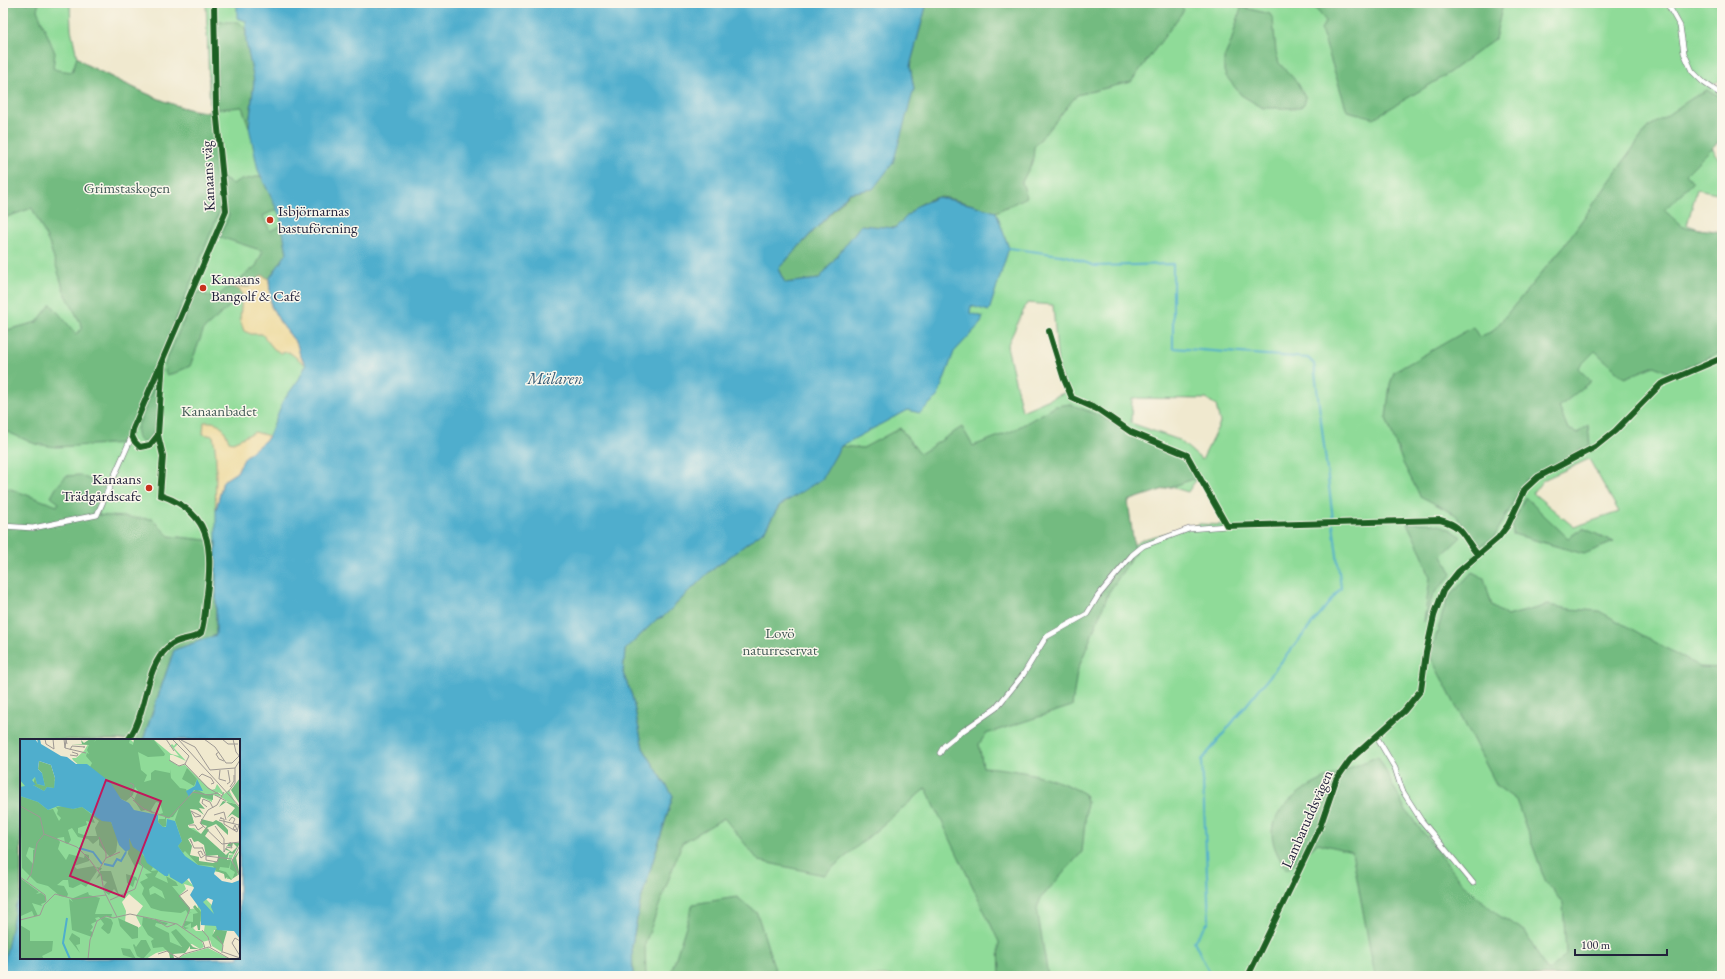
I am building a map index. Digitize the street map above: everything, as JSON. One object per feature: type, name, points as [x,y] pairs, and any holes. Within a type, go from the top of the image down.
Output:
[{"type":"street","name":"Kanaans väg","points":[[162,359],[158,435],[150,445],[140,447],[132,436],[133,429],[162,359],[226,211],[216,108],[214,3]]},
{"type":"street","points":[[1667,3],[1680,26],[1684,53],[1692,71],[1703,82],[1722,95]]},
{"type":"street","points":[[1049,331],[1064,379],[1072,398],[1099,410],[1130,432],[1187,455],[1227,526]]},
{"type":"street","name":"Lambaruddsvägen","points":[[1248,976],[1320,827],[1336,780],[1350,760],[1404,711],[1421,690],[1426,653],[1434,616],[1443,590],[1458,572],[1498,538],[1505,530],[1525,489],[1538,477],[1595,447],[1615,431],[1661,384],[1722,358]]},
{"type":"street","points":[[3,526],[33,528],[97,515],[132,436]]},
{"type":"street","points":[[940,753],[944,746],[960,733],[996,708],[1023,676],[1046,637],[1087,614],[1098,596],[1132,555],[1142,546],[1189,529],[1227,526],[1440,520],[1453,523],[1460,530],[1478,555]]},
{"type":"street","points":[[1376,736],[1395,768],[1402,790],[1420,820],[1473,883]]},
{"type":"green space","name":"Kanaanbadet","points":[[3,3],[70,3],[71,29],[77,57],[86,65],[164,101],[195,110],[210,112],[206,3],[415,3],[381,229],[239,739],[20,739],[20,959],[84,976],[3,976]]},
{"type":"green space","name":"Grimstaskogen","points":[[3,3],[39,3],[37,10],[55,53],[53,68],[72,72],[77,57],[87,65],[130,86],[166,102],[198,111],[209,112],[217,108],[216,25],[219,22],[239,22],[245,28],[254,81],[249,127],[242,107],[219,109],[214,116],[222,178],[233,184],[237,181],[261,176],[277,209],[263,216],[270,231],[282,225],[287,253],[269,279],[262,275],[249,287],[232,285],[256,266],[263,251],[220,237],[229,215],[222,205],[126,443],[56,447],[35,444],[3,430],[3,331],[37,322],[51,304],[76,334],[83,328],[64,291],[49,243],[32,208],[7,217],[3,220]]},
{"type":"green space","name":"Lovö naturreservat","points":[[655,3],[1722,3],[1722,79],[1712,85],[1722,93],[1722,140],[1712,147],[1722,165],[1722,194],[1697,189],[1687,225],[1722,236],[1722,976],[325,976]],"holes":[[[1027,303],[1053,305],[1058,366],[1066,392],[1022,411],[1007,346]],[[1132,398],[1206,399],[1216,405],[1220,423],[1202,460],[1179,440],[1131,423]],[[1589,459],[1619,512],[1574,527],[1533,493],[1543,480]],[[1198,477],[1222,521],[1220,525],[1200,524],[1144,539],[1132,546],[1125,507],[1147,480],[1188,492]]]},
{"type":"green space","points":[[927,3],[1119,3],[1121,7],[1179,3],[1184,10],[1131,82],[1077,95],[1034,147],[1033,161],[1022,182],[1027,197],[996,212],[943,197],[925,201],[914,209],[895,228],[861,226],[819,279],[785,283],[778,269],[850,193],[873,189],[914,89],[910,66]]},
{"type":"green space","points":[[1315,3],[1503,3],[1495,39],[1443,77],[1374,118],[1347,111],[1321,29],[1326,21],[1315,8]]},
{"type":"green space","points":[[1241,7],[1270,14],[1273,19],[1276,52],[1279,63],[1297,82],[1306,98],[1304,104],[1300,108],[1263,108],[1241,95],[1226,76],[1224,71],[1224,58],[1231,42]]},
{"type":"green space","points":[[1707,90],[1722,97],[1722,138],[1686,174],[1693,182],[1664,210],[1683,227],[1722,232],[1722,352],[1671,374],[1655,366],[1624,378],[1595,351],[1578,368],[1591,381],[1559,407],[1568,429],[1578,433],[1588,425],[1590,445],[1526,480],[1494,537],[1481,546],[1474,541],[1456,515],[1420,496],[1403,463],[1386,418],[1390,384],[1394,372],[1473,327],[1479,337],[1493,331],[1563,247],[1648,127]]},
{"type":"green space","points":[[230,286],[240,290],[242,294],[241,296],[204,329],[190,366],[175,373],[166,375],[164,366],[196,292],[215,298]]},
{"type":"green space","points":[[161,369],[160,398],[157,421],[154,431],[149,439],[143,443],[138,437],[137,428]]},
{"type":"green space","points":[[1070,404],[1098,415],[1130,433],[1184,457],[1197,478],[1128,501],[1135,553],[1109,592],[1077,672],[1072,706],[986,734],[979,744],[983,767],[1036,775],[1062,783],[1085,794],[1087,802],[1082,852],[1041,898],[1037,908],[1048,976],[1000,976],[999,942],[926,788],[824,875],[759,861],[724,818],[682,843],[645,944],[646,976],[633,976],[632,945],[640,903],[673,796],[643,748],[632,696],[623,673],[625,650],[657,619],[663,617],[708,573],[765,530],[779,506],[821,479],[841,446],[863,448],[900,428],[920,454],[962,427],[973,446],[1012,431],[1056,406]]},
{"type":"green space","points":[[80,475],[108,489],[98,515],[152,519],[169,536],[216,541],[216,635],[174,650],[143,739],[20,739],[20,898],[16,905],[4,968],[7,976],[3,976],[3,492],[8,488],[57,506],[59,503],[51,497],[66,476]]},
{"type":"green space","points":[[1525,497],[1568,538],[1583,528],[1614,542],[1584,554],[1513,534],[1512,525]]},
{"type":"green space","points":[[1407,523],[1436,524],[1448,528],[1461,537],[1442,555],[1452,574],[1433,595],[1424,622],[1430,578],[1422,554]]},
{"type":"green space","points":[[1472,572],[1484,578],[1492,606],[1507,616],[1548,605],[1570,609],[1599,611],[1700,667],[1722,668],[1722,976],[1375,976],[1352,852],[1318,843],[1287,870],[1277,854],[1272,834],[1273,828],[1278,814],[1288,802],[1313,784],[1378,756],[1405,809],[1462,883],[1498,915],[1525,931],[1548,972],[1566,954],[1563,904],[1545,880],[1516,800],[1497,786],[1430,656],[1447,599]]},
{"type":"green space","points":[[737,897],[757,913],[777,976],[670,976],[693,904]]},
{"type":"sand","points":[[262,275],[269,279],[271,306],[280,322],[297,344],[300,355],[306,365],[289,352],[281,353],[274,349],[262,334],[251,334],[244,331],[240,320],[242,294],[240,290],[230,286],[249,287]]},
{"type":"sand","points":[[204,422],[210,422],[221,426],[229,441],[233,442],[255,432],[269,436],[240,465],[237,472],[223,481],[216,510],[215,445],[213,436],[203,434]]},
{"type":"water","name":"Mälaren","points":[[237,3],[927,3],[910,66],[914,89],[893,163],[873,189],[849,193],[778,269],[785,283],[819,279],[861,225],[895,228],[917,206],[938,197],[996,212],[1009,248],[989,311],[971,306],[970,313],[983,317],[981,323],[954,352],[938,396],[920,413],[907,410],[841,446],[822,479],[779,506],[765,530],[708,573],[663,617],[657,619],[625,650],[623,673],[632,696],[643,748],[673,796],[640,903],[632,945],[633,976],[7,976],[3,968],[16,905],[20,898],[20,959],[240,959],[240,739],[143,739],[174,650],[216,635],[216,510],[223,481],[237,472],[245,457],[268,438],[283,401],[299,379],[306,365],[300,355],[297,344],[280,322],[271,306],[269,279],[287,253],[280,216],[258,170],[249,127],[254,81],[246,42],[246,21],[237,18]]},
{"type":"waterway","points":[[1009,248],[1067,256],[1095,266],[1173,264],[1173,348],[1308,358],[1314,364],[1333,519]]},
{"type":"waterway","points":[[1211,976],[1194,941],[1209,921],[1202,760],[1341,588],[1333,524]]},
{"type":"cycle path","points":[[163,359],[158,435],[150,445],[140,447],[132,436],[133,429],[226,211],[216,108],[214,3]]},
{"type":"cycle path","points":[[1049,331],[1064,379],[1072,398],[1099,410],[1131,432],[1187,455],[1227,526],[1440,520],[1459,529],[1478,555]]},
{"type":"cycle path","points":[[1248,976],[1320,827],[1336,780],[1350,760],[1404,711],[1421,690],[1426,653],[1434,616],[1443,591],[1458,572],[1498,538],[1508,525],[1525,489],[1538,477],[1595,447],[1615,431],[1661,384],[1722,358]]},
{"type":"cycle path","points":[[129,739],[139,717],[154,667],[160,656],[172,644],[201,633],[209,577],[208,547],[205,533],[199,521],[190,511],[177,502],[160,495],[163,456],[158,435]]},
{"type":"place","name":"Isbjörnarnas bastuförening","points":[[270,220]]},
{"type":"place","name":"Kanaans Bangolf & Café","points":[[203,288]]},
{"type":"place","name":"Kanaans Trädgårdscafe","points":[[149,488]]}]
